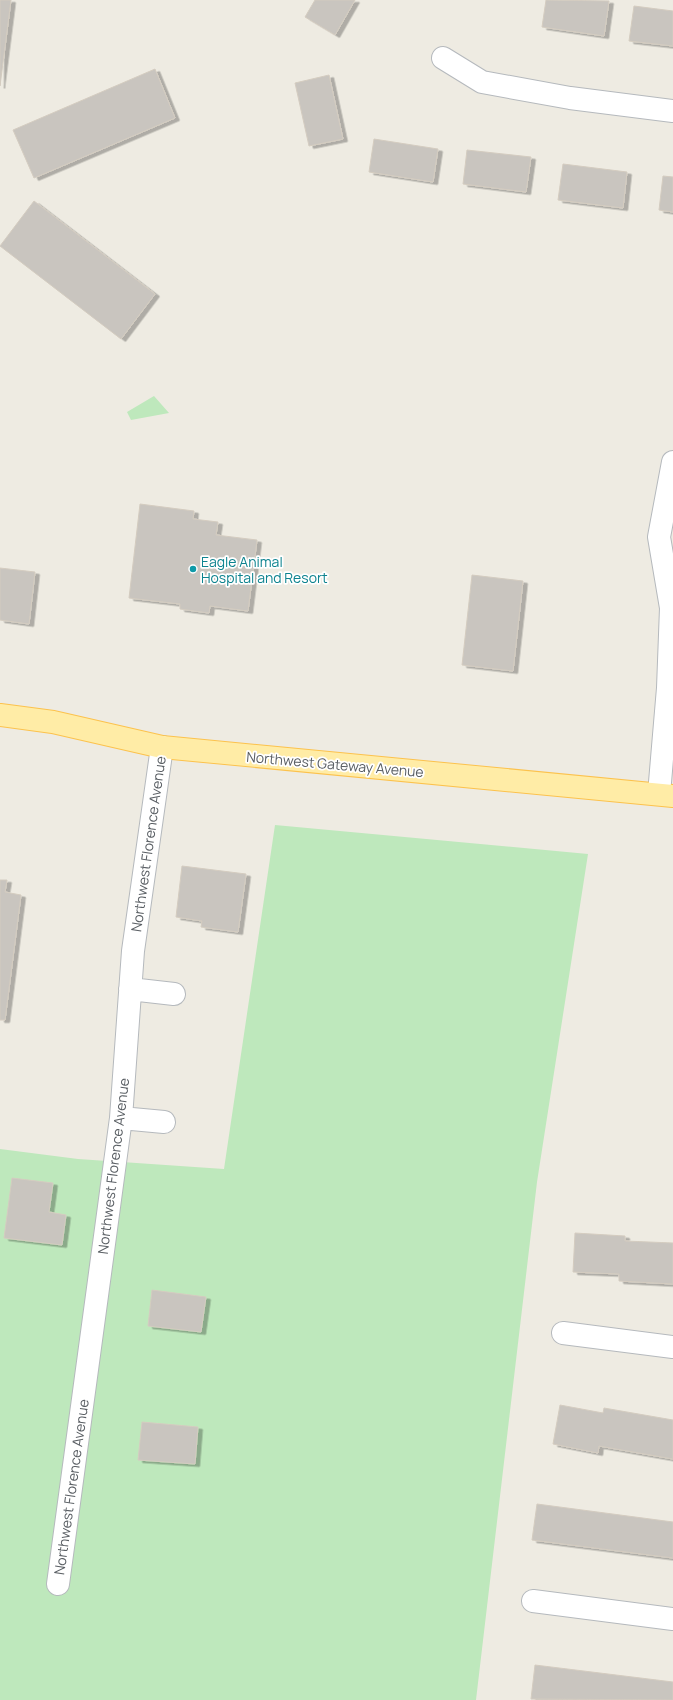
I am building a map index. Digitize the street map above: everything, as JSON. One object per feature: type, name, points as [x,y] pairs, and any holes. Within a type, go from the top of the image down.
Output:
[{"type":"main road","name":"Northwest Gateway Avenue","points":[[0,715],[53,722],[162,747],[666,795]]},
{"type":"street","points":[[443,58],[482,82],[570,98],[673,111]]},
{"type":"street","points":[[666,795],[671,608],[660,537],[673,462]]},
{"type":"street","name":"Northwest Florence Avenue","points":[[58,1584],[121,1118],[133,948],[162,747]]},
{"type":"street","points":[[130,989],[174,994]]},
{"type":"street","points":[[121,1118],[164,1122]]},
{"type":"street","points":[[563,1333],[673,1347]]},
{"type":"street","points":[[533,1601],[673,1619]]},
{"type":"green space","points":[[154,396],[169,413],[131,420],[127,412]]},
{"type":"green space","points":[[275,825],[588,854],[537,1182],[476,1700],[0,1700],[0,1149],[78,1159],[224,1169]]},
{"type":"building","points":[[0,0],[11,0],[0,86]]},
{"type":"building","points":[[315,0],[355,0],[335,35],[305,17]]},
{"type":"building","points":[[546,0],[609,1],[604,36],[542,27]]},
{"type":"building","points":[[634,6],[673,11],[673,46],[629,41]]},
{"type":"building","points":[[155,69],[175,118],[34,178],[13,130]]},
{"type":"building","points":[[329,75],[343,139],[309,146],[295,83]]},
{"type":"building","points":[[374,139],[438,149],[433,182],[369,172]]},
{"type":"building","points":[[467,150],[531,157],[526,192],[463,184]]},
{"type":"building","points":[[563,164],[627,172],[623,208],[558,200]]},
{"type":"building","points":[[663,176],[673,177],[673,212],[659,210]]},
{"type":"building","points":[[34,201],[155,294],[121,339],[0,246]]},
{"type":"building","name":"Eagle Animal Hospital and Resort","points":[[140,504],[194,511],[193,519],[218,522],[216,535],[257,540],[248,611],[210,606],[209,613],[180,609],[180,604],[129,598]]},
{"type":"building","points":[[0,568],[35,572],[29,624],[0,620]]},
{"type":"building","points":[[472,575],[523,581],[513,671],[462,665]]},
{"type":"building","points":[[182,866],[246,874],[238,932],[201,927],[202,921],[176,917]]},
{"type":"building","points":[[0,880],[7,880],[5,892],[21,895],[5,1020],[0,1020]]},
{"type":"building","points":[[12,1178],[53,1183],[49,1212],[66,1215],[62,1245],[4,1238]]},
{"type":"building","points":[[575,1233],[625,1236],[625,1241],[673,1243],[673,1284],[619,1281],[619,1274],[573,1272]]},
{"type":"building","points":[[152,1290],[206,1297],[201,1332],[148,1326]]},
{"type":"building","points":[[560,1405],[603,1413],[604,1408],[673,1420],[673,1459],[599,1446],[598,1453],[553,1444]]},
{"type":"building","points":[[142,1422],[198,1427],[195,1464],[138,1460]]},
{"type":"building","points":[[537,1504],[673,1522],[673,1558],[532,1540]]},
{"type":"building","points":[[535,1665],[673,1682],[673,1700],[531,1699]]},
{"type":"place","name":"Eagle Animal Hospital and Resort","points":[[193,569]]}]
